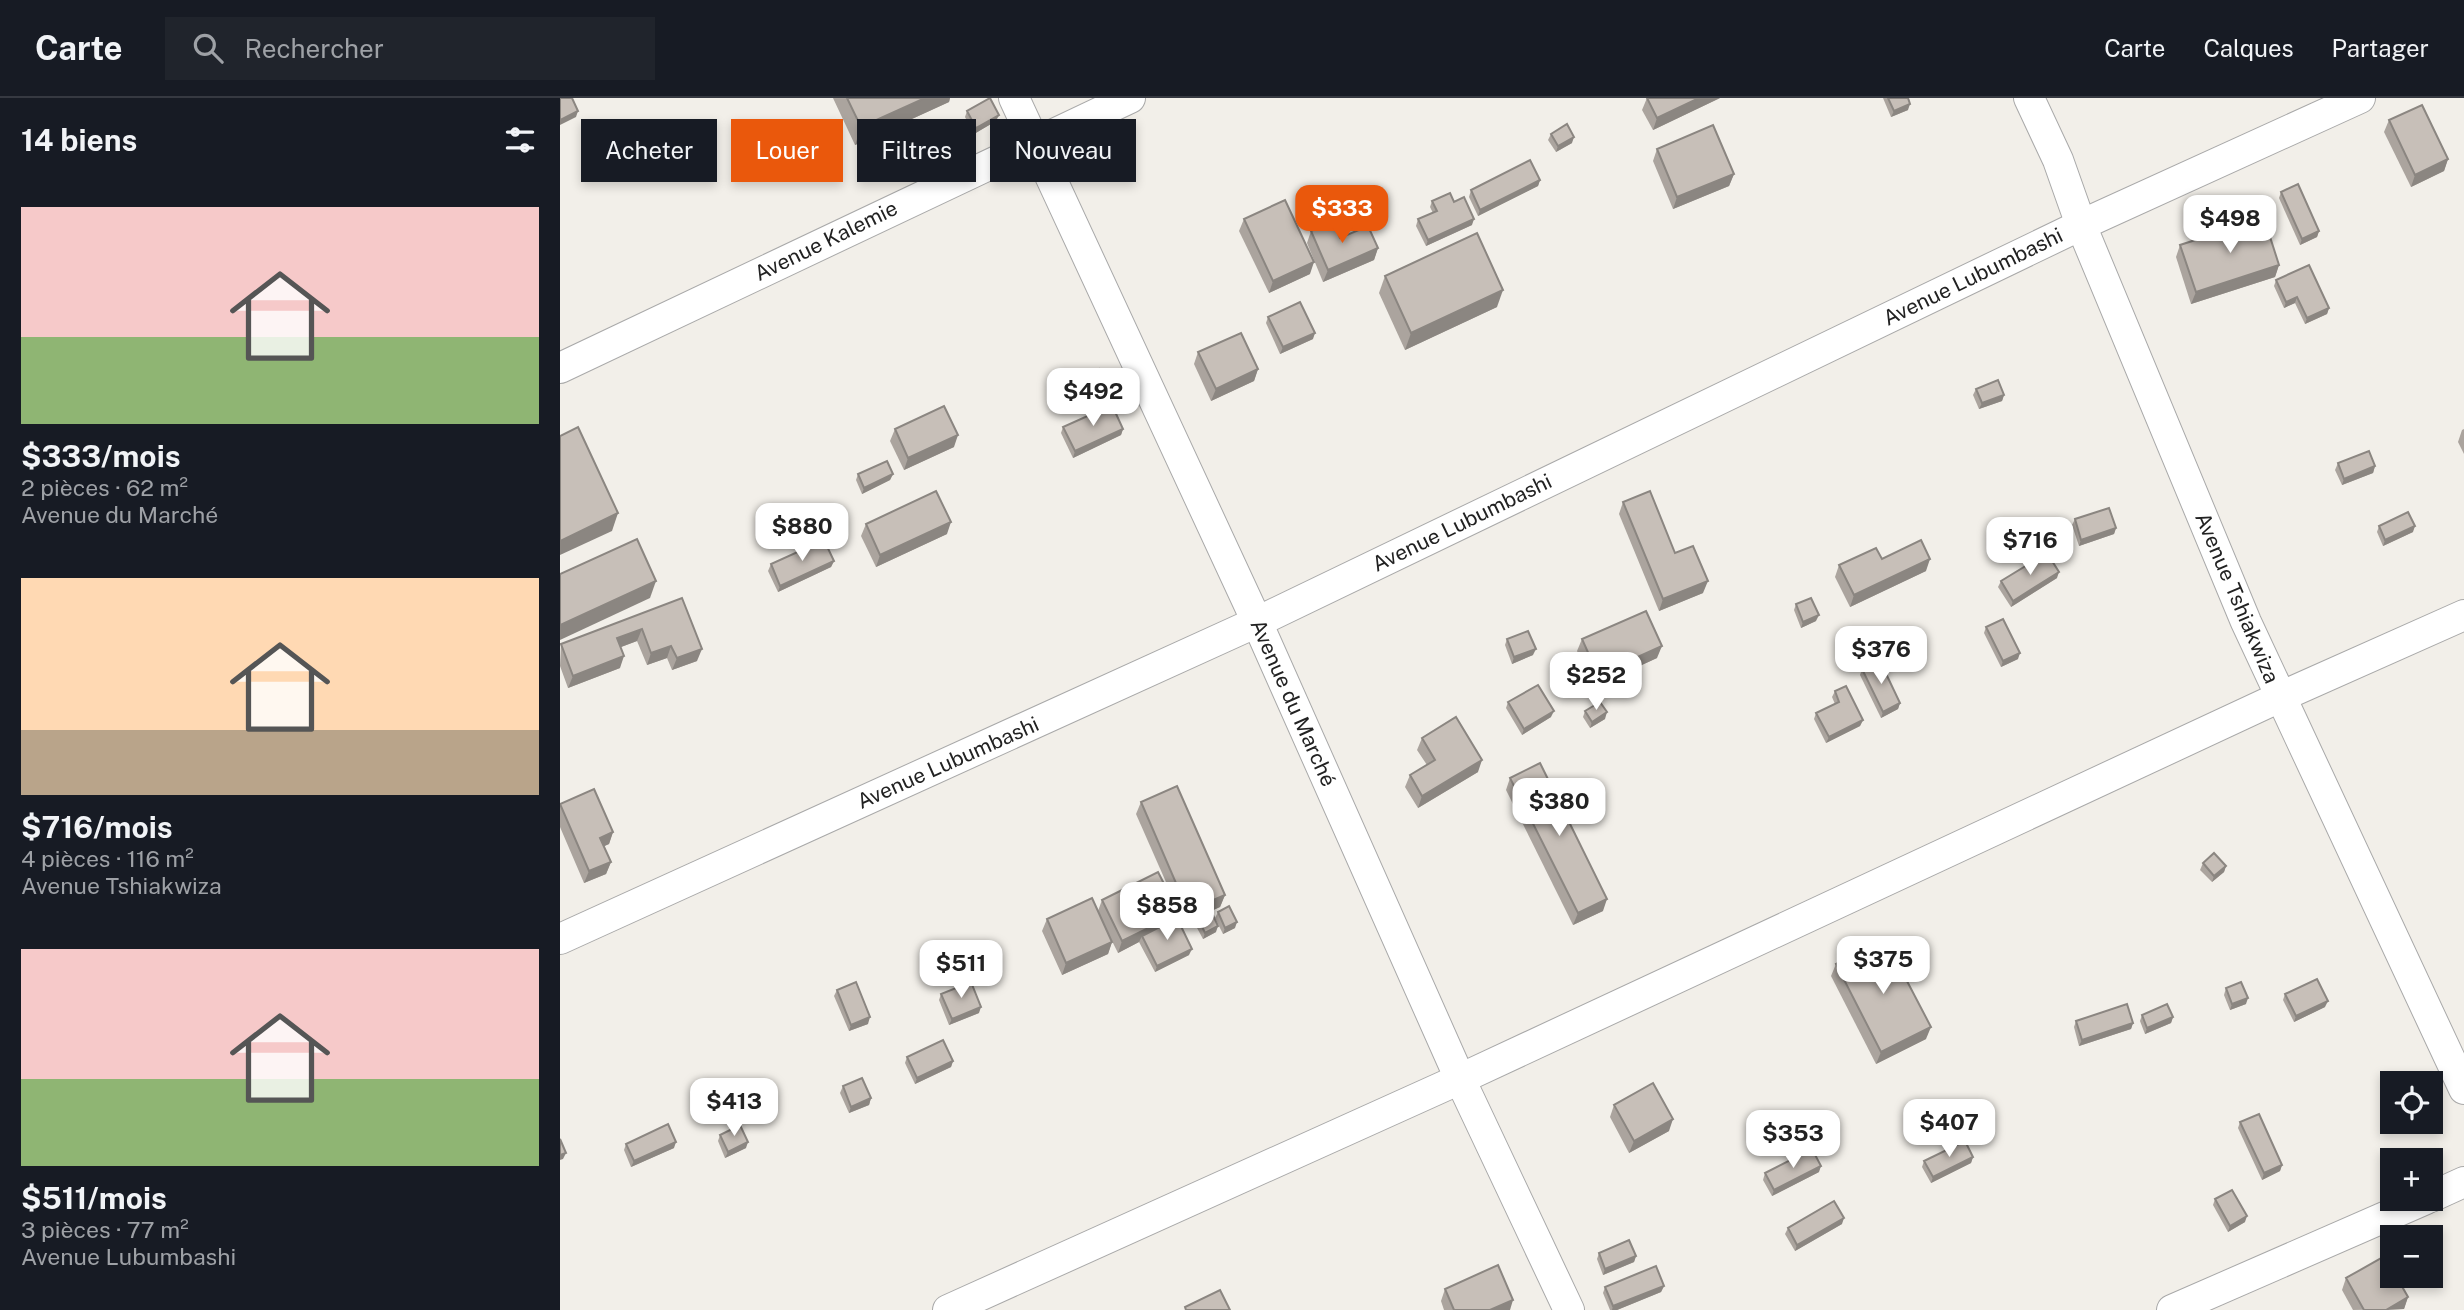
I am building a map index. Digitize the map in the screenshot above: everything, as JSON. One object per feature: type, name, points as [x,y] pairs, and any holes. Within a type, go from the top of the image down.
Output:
[{"type":"street","name":"Avenue du Marché","points":[[1014,98],[1023,119]]},
{"type":"street","name":"Avenue Kalemie","points":[[1084,119],[1130,98]]},
{"type":"street","name":"Avenue Tshiakwiza","points":[[2029,98],[2058,160],[2081,225],[2280,697],[2464,1089]]},
{"type":"street","name":"Avenue Lubumbashi","points":[[560,939],[1256,622],[2081,225],[2360,98]]},
{"type":"street","name":"Avenue Kalemie","points":[[560,368],[990,163]]},
{"type":"street","name":"Avenue du Marché","points":[[1052,182],[1256,622],[1460,1079],[1569,1310]]},
{"type":"street","points":[[948,1310],[1460,1079],[2280,697],[2464,615]]},
{"type":"street","points":[[2443,1191],[2464,1182]]},
{"type":"street","points":[[2172,1310],[2398,1211]]},
{"type":"building","points":[[560,98],[572,98],[578,111],[560,120]]},
{"type":"building","points":[[847,98],[925,98],[879,119],[857,119]]},
{"type":"building","points":[[990,98],[999,115],[976,128],[976,119],[971,119],[967,111]]},
{"type":"building","points":[[1647,98],[1699,98],[1657,118]]},
{"type":"building","points":[[1888,98],[1908,98],[1910,104],[1894,111]]},
{"type":"building","points":[[2422,105],[2448,159],[2415,175],[2389,120]]},
{"type":"building","points":[[1567,124],[1574,137],[1558,146],[1551,134]]},
{"type":"building","points":[[1713,125],[1734,174],[1677,197],[1657,149]]},
{"type":"building","points":[[1530,160],[1540,180],[1480,210],[1471,190]]},
{"type":"building","points":[[2298,184],[2319,231],[2302,239],[2281,192]]},
{"type":"building","points":[[1450,193],[1454,202],[1464,197],[1474,219],[1428,240],[1418,219],[1437,211],[1432,201]]},
{"type":"building","points":[[1285,200],[1314,262],[1273,281],[1244,219]]},
{"type":"building","points":[[2264,218],[2279,265],[2196,292],[2180,245]]},
{"type":"building","points":[[1333,221],[1340,238],[1368,226],[1378,248],[1328,270],[1311,231]]},
{"type":"building","points":[[1477,233],[1503,290],[1411,333],[1385,276]]},
{"type":"building","points":[[2309,265],[2329,308],[2307,318],[2297,297],[2286,302],[2276,280]]},
{"type":"building","points":[[1300,302],[1315,333],[1283,347],[1268,317]]},
{"type":"building","points":[[1241,333],[1258,369],[1216,389],[1198,352]]},
{"type":"building","points":[[1099,369],[1106,383],[1086,392],[1079,378]]},
{"type":"building","points":[[1998,380],[2004,395],[1982,403],[1976,389]]},
{"type":"building","points":[[1112,405],[1123,429],[1075,451],[1063,427]]},
{"type":"building","points":[[944,406],[958,435],[908,458],[895,429]]},
{"type":"building","points":[[578,427],[618,513],[560,541],[560,436]]},
{"type":"building","points":[[2369,451],[2375,466],[2344,479],[2338,463]]},
{"type":"building","points":[[887,461],[893,474],[864,488],[858,474]]},
{"type":"building","points":[[936,491],[951,522],[880,555],[866,524]]},
{"type":"building","points":[[1650,491],[1675,553],[1693,546],[1708,581],[1663,599],[1623,502]]},
{"type":"building","points":[[2109,508],[2116,528],[2081,540],[2075,519]]},
{"type":"building","points":[[2408,512],[2415,526],[2385,540],[2379,526]]},
{"type":"building","points":[[637,539],[656,581],[560,625],[560,574]]},
{"type":"building","points":[[824,540],[834,561],[780,586],[771,564]]},
{"type":"building","points":[[1921,540],[1930,559],[1854,595],[1839,565],[1876,548],[1882,559]]},
{"type":"building","points":[[2047,553],[2059,572],[2013,601],[2001,581]]},
{"type":"building","points":[[682,598],[702,649],[677,658],[671,646],[651,653],[642,629],[617,638],[624,656],[573,676],[561,644]]},
{"type":"building","points":[[1811,598],[1819,615],[1803,622],[1796,604]]},
{"type":"building","points":[[1646,611],[1662,646],[1598,675],[1582,639]]},
{"type":"building","points":[[2003,619],[2020,653],[2003,661],[1986,627]]},
{"type":"building","points":[[1528,631],[1536,649],[1514,657],[1507,639]]},
{"type":"building","points":[[1867,641],[1874,657],[1860,662],[1854,646]]},
{"type":"building","points":[[1880,661],[1900,703],[1883,712],[1862,669]]},
{"type":"building","points":[[1538,685],[1554,711],[1524,729],[1508,702]]},
{"type":"building","points":[[1846,686],[1863,720],[1829,737],[1816,713],[1839,702],[1835,691]]},
{"type":"building","points":[[1600,702],[1607,712],[1592,722],[1585,711]]},
{"type":"building","points":[[1456,717],[1482,760],[1422,796],[1410,775],[1435,760],[1422,738]]},
{"type":"building","points":[[1540,763],[1607,899],[1578,913],[1510,778]]},
{"type":"building","points":[[1177,786],[1225,895],[1188,911],[1141,802]]},
{"type":"building","points":[[594,789],[613,832],[600,838],[611,862],[589,871],[560,804]]},
{"type":"building","points":[[2214,853],[2226,866],[2214,876],[2203,863]]},
{"type":"building","points":[[1158,872],[1179,913],[1122,941],[1102,900]]},
{"type":"building","points":[[1092,898],[1112,942],[1066,963],[1047,919]]},
{"type":"building","points":[[1229,906],[1237,922],[1225,928],[1218,912]]},
{"type":"building","points":[[1212,913],[1218,926],[1205,933],[1199,920]]},
{"type":"building","points":[[1177,918],[1192,949],[1157,966],[1142,936]]},
{"type":"building","points":[[1885,939],[1931,1027],[1881,1052],[1836,964]]},
{"type":"building","points":[[2317,979],[2328,1001],[2296,1016],[2285,994]]},
{"type":"building","points":[[856,982],[870,1017],[851,1025],[837,990]]},
{"type":"building","points":[[971,982],[981,1007],[952,1019],[941,994]]},
{"type":"building","points":[[2241,982],[2248,998],[2232,1004],[2226,988]]},
{"type":"building","points":[[2127,1004],[2133,1023],[2082,1040],[2076,1021]]},
{"type":"building","points":[[2167,1004],[2173,1017],[2147,1028],[2142,1015]]},
{"type":"building","points":[[943,1040],[953,1061],[917,1078],[907,1057]]},
{"type":"building","points":[[862,1078],[871,1098],[851,1107],[843,1086]]},
{"type":"building","points":[[1653,1083],[1673,1119],[1634,1141],[1614,1105]]},
{"type":"building","points":[[2259,1114],[2282,1165],[2264,1173],[2240,1122]]},
{"type":"building","points":[[668,1124],[676,1142],[634,1161],[626,1144]]},
{"type":"building","points":[[740,1125],[748,1142],[728,1152],[720,1135]]},
{"type":"building","points":[[560,1139],[566,1153],[560,1155]]},
{"type":"building","points":[[1965,1141],[1973,1157],[1933,1177],[1924,1161]]},
{"type":"building","points":[[1812,1149],[1821,1166],[1774,1190],[1765,1173]]},
{"type":"building","points":[[2232,1190],[2247,1216],[2230,1226],[2215,1199]]},
{"type":"building","points":[[1834,1201],[1844,1218],[1797,1245],[1788,1228]]},
{"type":"building","points":[[1629,1240],[1636,1256],[1605,1269],[1599,1253]]},
{"type":"building","points":[[2380,1259],[2380,1288],[2403,1288],[2408,1297],[2386,1310],[2364,1310],[2346,1278]]},
{"type":"building","points":[[1498,1265],[1513,1300],[1490,1310],[1454,1310],[1445,1289]]},
{"type":"building","points":[[1656,1266],[1664,1286],[1613,1306],[1605,1287]]},
{"type":"building","points":[[1220,1290],[1230,1310],[1186,1310],[1185,1307]]}]
